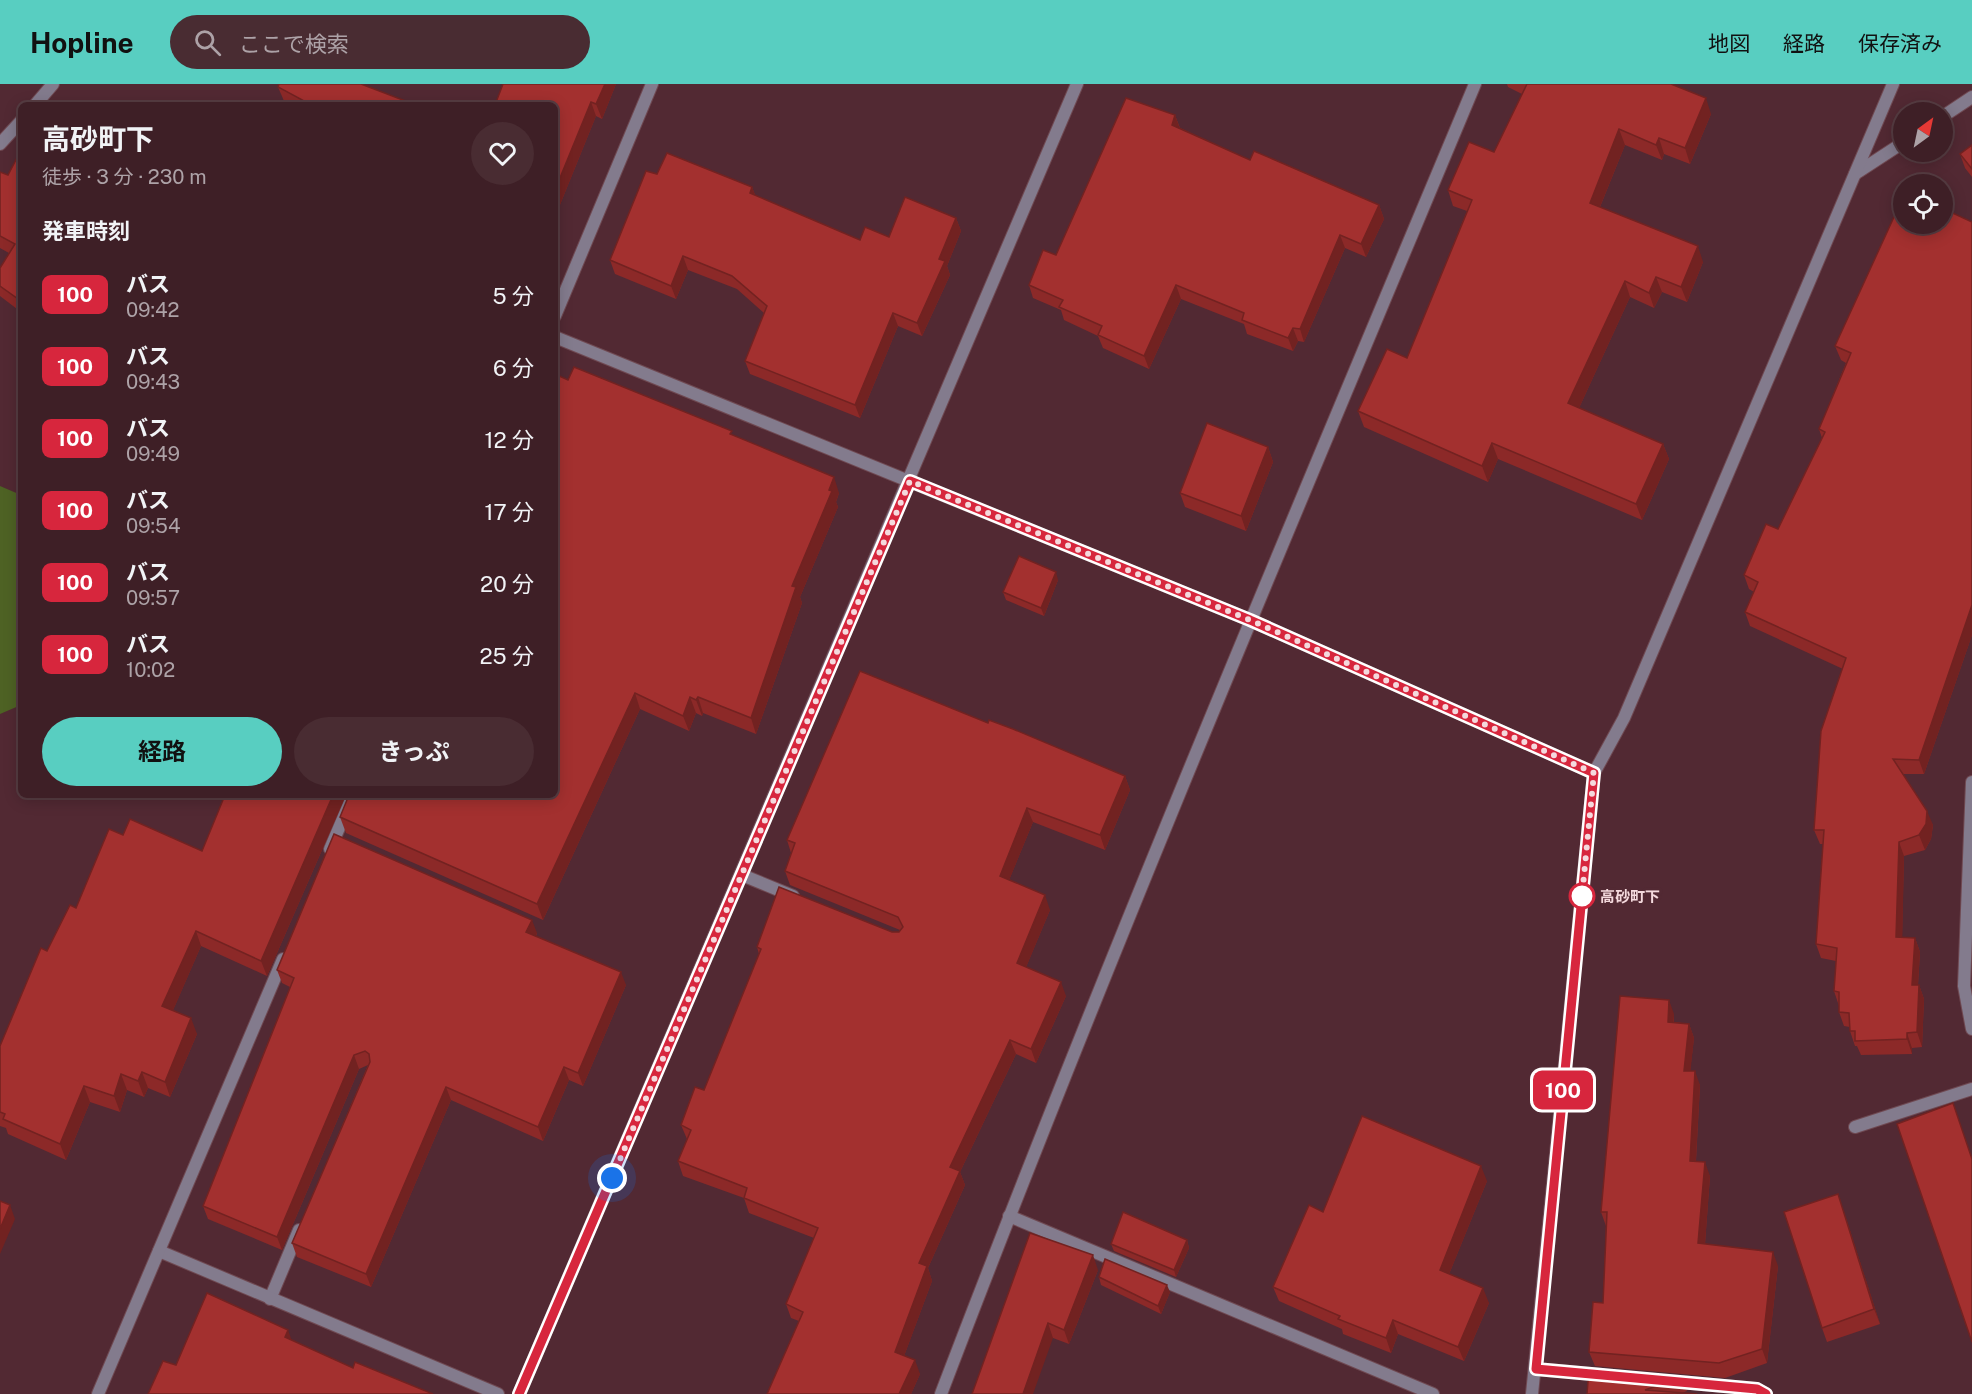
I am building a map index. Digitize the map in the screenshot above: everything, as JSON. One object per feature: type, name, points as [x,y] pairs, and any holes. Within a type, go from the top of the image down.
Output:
[{"type":"street","points":[[38,102],[53,84]]},
{"type":"street","points":[[558,309],[652,84]]},
{"type":"street","points":[[519,1394],[910,481],[1077,84]]},
{"type":"street","points":[[941,1394],[1009,1216],[1250,620],[1475,84]]},
{"type":"street","points":[[1532,1394],[1594,773],[1624,718],[1893,84]]},
{"type":"street","points":[[1953,110],[1972,98]]},
{"type":"street","points":[[0,144],[18,124]]},
{"type":"street","points":[[1856,174],[1893,149]]},
{"type":"street","points":[[558,337],[1250,620],[1594,773]]},
{"type":"street","points":[[1972,782],[1964,986],[1972,1029]]},
{"type":"street","points":[[325,859],[340,840],[351,798]]},
{"type":"street","points":[[742,875],[805,900]]},
{"type":"street","points":[[98,1394],[288,946]]},
{"type":"street","points":[[1855,1127],[1972,1089]]},
{"type":"street","points":[[1009,1216],[1433,1394]]},
{"type":"street","points":[[270,1299],[302,1223]]},
{"type":"street","points":[[159,1251],[498,1394]]},
{"type":"street","points":[[1536,1369],[1617,1377]]},
{"type":"street","points":[[1652,1380],[1757,1389],[1766,1394]]},
{"type":"green space","points":[[0,486],[18,494],[18,706],[0,714]]},
{"type":"building","points":[[279,84],[361,84],[408,102],[306,102],[278,87]]},
{"type":"building","points":[[503,84],[605,84],[596,104],[591,102],[558,183],[558,102],[496,102]]},
{"type":"building","points":[[1527,84],[1671,84],[1706,98],[1685,148],[1659,138],[1656,145],[1619,129],[1590,203],[1698,246],[1681,287],[1656,277],[1649,293],[1625,281],[1568,403],[1663,444],[1636,504],[1492,443],[1482,466],[1358,411],[1387,349],[1407,358],[1472,200],[1448,190],[1469,142],[1494,152]]},
{"type":"building","points":[[1126,98],[1175,115],[1172,125],[1250,160],[1254,151],[1379,205],[1361,244],[1340,235],[1300,329],[1293,328],[1288,338],[1242,320],[1244,313],[1176,285],[1144,356],[1098,335],[1102,326],[1059,307],[1063,300],[1029,285],[1043,250],[1056,255]]},
{"type":"building","points":[[1972,145],[1972,169],[1960,154]]},
{"type":"building","points":[[667,153],[752,187],[750,193],[860,240],[865,227],[889,237],[905,197],[956,218],[939,259],[945,261],[917,323],[893,313],[855,405],[745,361],[767,306],[732,276],[683,256],[671,286],[610,260],[646,171],[657,174]]},
{"type":"building","points":[[18,156],[18,299],[0,286],[0,268],[15,244],[0,236],[0,172],[8,175]]},
{"type":"building","points":[[1953,213],[1972,222],[1972,605],[1919,760],[1893,759],[1927,811],[1926,824],[1919,835],[1899,842],[1896,937],[1915,938],[1912,985],[1919,985],[1917,1032],[1907,1033],[1907,1039],[1855,1041],[1855,1031],[1850,1031],[1849,1013],[1839,1012],[1839,992],[1834,991],[1837,948],[1816,944],[1824,830],[1814,830],[1821,731],[1846,658],[1745,612],[1758,582],[1744,575],[1766,524],[1778,529],[1825,432],[1819,429],[1851,353],[1835,346],[1893,219],[1893,234],[1953,234]]},
{"type":"building","points":[[574,367],[732,431],[730,434],[834,477],[829,490],[832,491],[792,586],[796,587],[751,718],[698,697],[696,700],[690,697],[683,716],[635,693],[537,904],[340,817],[348,798],[558,798],[558,375],[568,380]]},
{"type":"building","points":[[1207,423],[1268,447],[1241,516],[1180,493]]},
{"type":"building","points":[[1019,556],[1056,572],[1041,608],[1003,592]]},
{"type":"building","points":[[860,671],[988,723],[989,720],[1013,729],[1125,776],[1100,835],[1027,808],[1000,876],[1045,895],[1017,963],[1061,982],[1031,1049],[1010,1040],[950,1167],[960,1171],[919,1263],[927,1266],[895,1352],[915,1360],[899,1394],[767,1394],[803,1312],[786,1304],[818,1228],[744,1198],[747,1188],[678,1161],[691,1130],[681,1125],[695,1087],[704,1090],[761,949],[757,947],[779,887],[892,932],[899,932],[903,927],[898,917],[785,871],[795,843],[787,840]]},
{"type":"building","points":[[224,798],[332,798],[261,961],[196,931],[162,1006],[191,1018],[165,1082],[142,1072],[138,1081],[121,1074],[114,1096],[84,1086],[60,1144],[3,1119],[5,1114],[0,1112],[0,1046],[41,948],[47,951],[70,905],[76,908],[109,829],[123,835],[130,819],[202,851]]},
{"type":"building","points":[[334,834],[532,920],[526,932],[621,972],[578,1073],[564,1067],[538,1127],[446,1087],[366,1274],[292,1243],[370,1062],[369,1054],[365,1051],[354,1055],[277,1237],[203,1206],[294,978],[277,970]]},
{"type":"building","points":[[1620,996],[1669,1000],[1668,1022],[1689,1024],[1684,1071],[1695,1071],[1690,1161],[1705,1162],[1698,1243],[1773,1252],[1762,1349],[1719,1363],[1589,1352],[1593,1302],[1603,1303],[1607,1212],[1601,1212]]},
{"type":"building","points":[[1953,1103],[1972,1159],[1972,1342],[1897,1124]]},
{"type":"building","points":[[1362,1116],[1481,1166],[1440,1270],[1483,1288],[1458,1347],[1393,1320],[1386,1338],[1338,1319],[1340,1316],[1273,1287],[1309,1205],[1323,1212]]},
{"type":"building","points":[[1838,1194],[1874,1309],[1822,1328],[1784,1212]]},
{"type":"building","points":[[0,1201],[10,1205],[0,1229]]},
{"type":"building","points":[[1123,1212],[1187,1240],[1174,1270],[1111,1244]]},
{"type":"building","points":[[1030,1233],[1093,1255],[1064,1330],[1048,1323],[1023,1394],[972,1394]]},
{"type":"building","points":[[1105,1259],[1167,1285],[1158,1306],[1099,1277]]},
{"type":"building","points":[[207,1293],[288,1330],[285,1337],[353,1368],[355,1362],[433,1394],[148,1394],[163,1361],[176,1365]]},
{"type":"building","points":[[1589,1369],[1682,1377],[1645,1390],[1697,1394],[1587,1394]]},
{"type":"bus line","name":"100","points":[[519,1394],[910,481],[1250,620],[1594,773],[1536,1369],[1757,1389],[1766,1394]]},
{"type":"place","name":"高砂町下","points":[[1582,896]]},
{"type":"route","points":[[612,1178],[910,481],[1250,620],[1594,773],[1582,896]]}]
